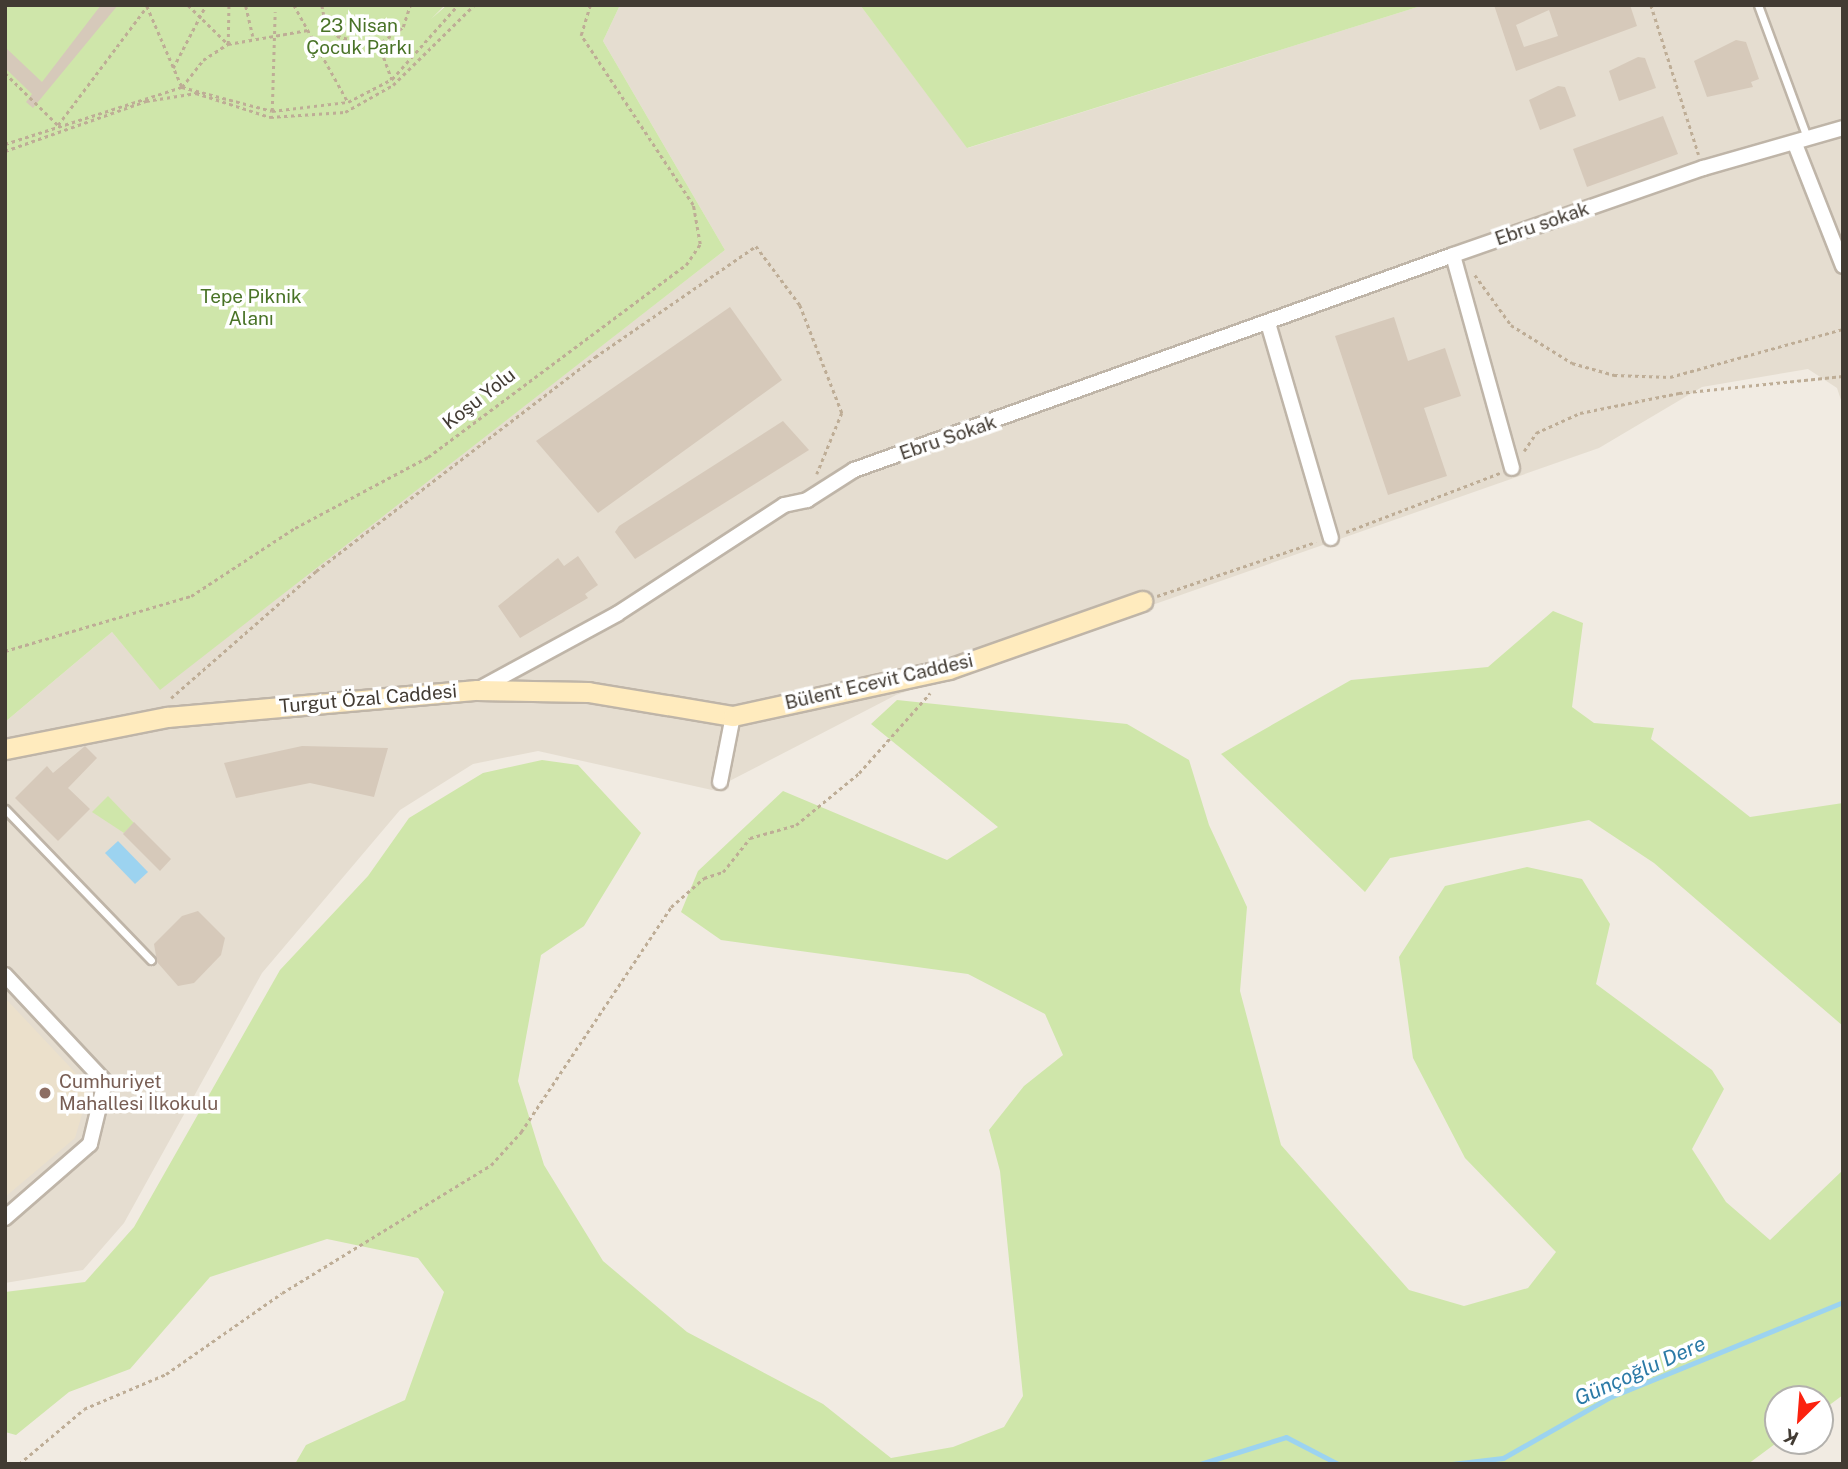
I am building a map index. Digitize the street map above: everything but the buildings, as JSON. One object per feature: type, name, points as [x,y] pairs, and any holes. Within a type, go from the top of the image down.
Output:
[{"type":"street","name":"Ebru sokak","points":[[1453,255],[1703,168],[1843,128]]},
{"type":"street","points":[[1801,142],[1843,266]]},
{"type":"street","points":[[1453,255],[1512,468]]},
{"type":"street","name":"Ebru Sokak","points":[[477,690],[617,614],[784,505],[807,500],[854,470],[1453,255]]},
{"type":"street","points":[[1268,323],[1331,538]]},
{"type":"street","name":"Bülent Ecevit Caddesi","points":[[733,716],[948,669],[1142,601]]},
{"type":"street","name":"Turgut Özal Caddesi","points":[[5,749],[161,719],[477,690],[588,692],[733,716]]},
{"type":"street","points":[[720,782],[733,716]]},
{"type":"street","points":[[5,975],[105,1082],[90,1144],[5,1218]]},
{"type":"lane","points":[[1758,5],[1801,142]]},
{"type":"lane","points":[[5,809],[151,960]]},
{"type":"path","points":[[188,5],[201,23],[228,44]]},
{"type":"path","points":[[173,68],[184,41],[201,23],[206,5]]},
{"type":"path","points":[[228,44],[229,5]]},
{"type":"path","points":[[245,5],[253,36]]},
{"type":"path","points":[[294,5],[348,102]]},
{"type":"path","points":[[322,5],[326,26],[337,36],[379,44],[403,27],[410,5]]},
{"type":"path","points":[[5,144],[183,86],[272,111],[348,102],[392,79],[458,5]]},
{"type":"path","points":[[5,151],[158,99],[195,93],[270,117],[303,118],[345,112],[393,85],[474,5]]},
{"type":"path","name":"Koşu Yolu","points":[[5,651],[191,596],[295,528],[428,457],[686,265],[700,244],[693,205],[581,35],[590,5]]},
{"type":"path","points":[[1651,5],[1703,168]]},
{"type":"path","points":[[148,6],[183,86]]},
{"type":"path","points":[[58,125],[148,6]]},
{"type":"path","points":[[272,111],[275,12]]},
{"type":"path","points":[[183,86],[203,60],[228,44],[253,36],[273,36],[308,30]]},
{"type":"path","points":[[379,44],[393,85]]},
{"type":"path","points":[[5,73],[58,125]]},
{"type":"path","points":[[161,719],[163,705],[316,571],[595,356],[756,246],[800,305],[842,413],[807,500]]},
{"type":"path","points":[[1453,255],[1479,278],[1511,325],[1572,363],[1614,375],[1670,377],[1843,329]]},
{"type":"path","points":[[1512,468],[1536,433],[1580,413],[1679,393],[1843,376]]},
{"type":"path","points":[[19,1464],[84,1409],[166,1374],[282,1293],[491,1165],[521,1132],[671,907],[704,878],[723,872],[750,838],[796,825],[859,774],[948,669]]},
{"type":"shaded area","points":[[620,5],[860,5],[968,148],[1424,5],[1843,5],[1843,406],[1837,388],[1808,369],[1702,387],[1599,448],[896,695],[712,790],[538,751],[473,764],[400,810],[262,973],[124,1223],[83,1270],[5,1283],[5,722],[112,632],[160,689],[725,250],[603,41]]},
{"type":"shaded area","name":"Cumhuriyet Mahallesi İlkokulu","points":[[5,998],[86,1084],[86,1101],[75,1138],[5,1197]]},
{"type":"green space","name":"Tepe Piknik Alanı","points":[[5,5],[445,5],[431,19],[447,5],[620,5],[603,41],[725,250],[160,690],[112,632],[5,722]]},
{"type":"green space","points":[[860,5],[1424,5],[967,148]]},
{"type":"green space","points":[[1553,611],[1583,623],[1572,707],[1594,723],[1654,728],[1651,739],[1750,817],[1843,803],[1843,1026],[1654,863],[1589,820],[1390,858],[1365,892],[1221,754],[1351,680],[1488,667]]},
{"type":"green space","points":[[897,700],[1127,724],[1189,760],[1209,825],[1247,907],[1240,991],[1281,1145],[1409,1290],[1464,1306],[1528,1288],[1556,1252],[1465,1158],[1413,1058],[1399,957],[1445,886],[1527,867],[1582,879],[1610,924],[1596,984],[1712,1070],[1724,1089],[1692,1149],[1726,1202],[1770,1240],[1843,1170],[1843,1395],[1834,1402],[1834,1385],[1764,1385],[1764,1452],[1748,1464],[295,1464],[306,1445],[405,1400],[444,1292],[418,1258],[327,1239],[210,1277],[130,1369],[69,1392],[16,1435],[5,1432],[5,1292],[85,1282],[134,1227],[280,970],[368,876],[409,818],[483,773],[542,760],[578,765],[641,833],[584,926],[541,955],[518,1081],[544,1165],[603,1261],[687,1332],[823,1404],[891,1458],[953,1447],[1004,1427],[1023,1396],[1000,1171],[989,1130],[1024,1086],[1063,1055],[1045,1014],[968,974],[721,940],[681,912],[698,871],[783,791],[947,860],[998,827],[871,724]]},
{"type":"green space","points":[[108,796],[134,823],[124,833],[92,812]]},
{"type":"water","points":[[118,841],[148,872],[135,884],[105,853]]},
{"type":"waterway","name":"Günçoğlu Dere","points":[[1452,1464],[1503,1458],[1608,1398],[1843,1302]]},
{"type":"waterway","name":"Günçoğlu Dere","points":[[1200,1464],[1286,1437],[1338,1464]]},
{"type":"place","name":"Cumhuriyet Mahallesi İlkokulu","points":[[45,1093]]},
{"type":"park label","name":"23 Nisan Çocuk Parkı","points":[[359,37]]}]
